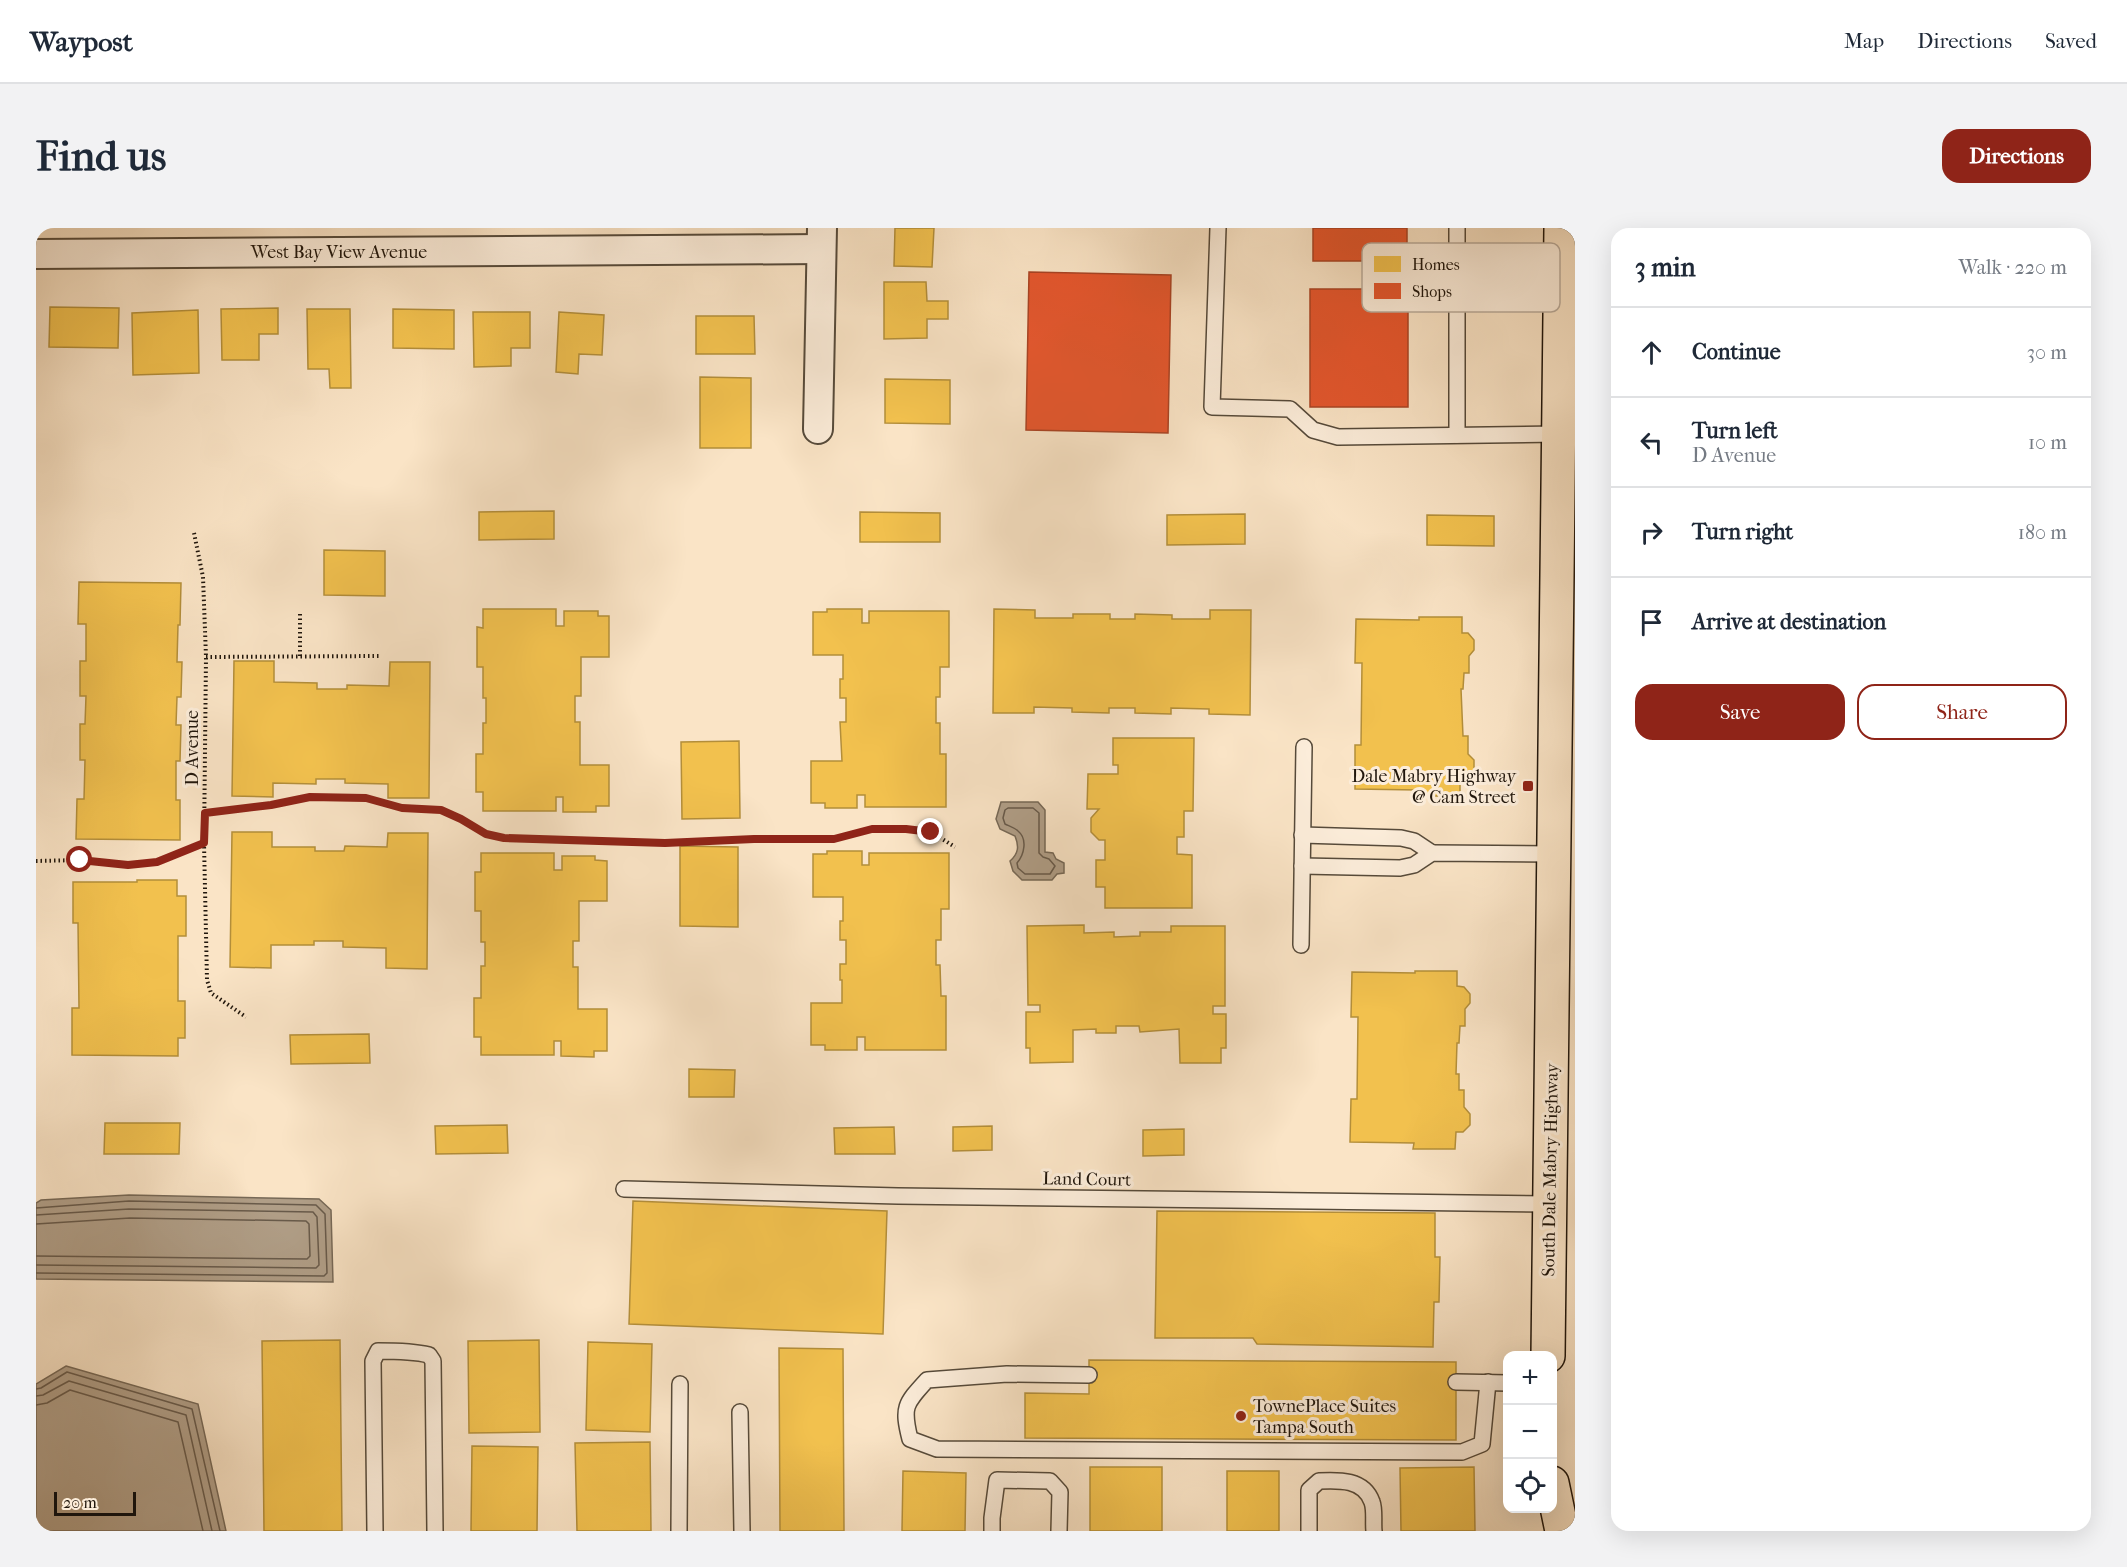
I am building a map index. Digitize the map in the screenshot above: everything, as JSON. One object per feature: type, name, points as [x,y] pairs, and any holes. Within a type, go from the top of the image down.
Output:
[{"type":"main road","name":"South Dale Mabry Highway","points":[[1548,1351],[1550,1204],[1565,854],[1559,434],[1561,228]]},
{"type":"main road","points":[[1557,1507],[1562,1531]]},
{"type":"main road","points":[[1546,1513],[1546,1531]]},
{"type":"street","name":"West Bay View Avenue","points":[[36,254],[822,238]]},
{"type":"street","points":[[818,429],[822,238]]},
{"type":"lane","points":[[1218,228],[1212,407],[1290,409],[1313,430],[1338,437],[1559,434]]},
{"type":"lane","points":[[1457,312],[1457,435]]},
{"type":"lane","points":[[1301,945],[1304,747]]},
{"type":"lane","points":[[1302,835],[1401,838],[1414,841],[1432,854]]},
{"type":"lane","points":[[1302,866],[1400,868],[1414,865],[1432,854],[1565,854]]},
{"type":"lane","name":"Land Court","points":[[624,1189],[898,1196],[1550,1204]]},
{"type":"lane","points":[[375,1531],[373,1361],[378,1352],[390,1351],[419,1352],[429,1355],[433,1362],[435,1531]]},
{"type":"lane","points":[[1089,1375],[1006,1374],[927,1380],[907,1401],[906,1421],[910,1439],[937,1449],[1462,1452],[1482,1444],[1488,1382]]},
{"type":"lane","points":[[1456,1382],[1503,1383]]},
{"type":"lane","points":[[679,1531],[680,1384]]},
{"type":"lane","points":[[740,1412],[742,1531]]},
{"type":"lane","points":[[992,1531],[997,1480],[1050,1481],[1060,1492],[1059,1531]]},
{"type":"lane","points":[[1309,1531],[1309,1490],[1318,1481],[1344,1480],[1364,1488],[1373,1503],[1374,1531]]},
{"type":"path","name":"D Avenue","points":[[194,533],[203,577],[206,657],[204,843],[207,980],[211,993],[246,1017]]},
{"type":"path","points":[[300,615],[300,656]]},
{"type":"path","points":[[206,657],[380,656]]},
{"type":"path","points":[[205,813],[271,805],[310,797],[366,798],[402,808],[441,810],[486,834],[504,838],[665,843],[754,839],[834,839],[872,829],[906,829],[931,832],[955,847]]},
{"type":"path","points":[[36,861],[80,860],[128,865],[157,862],[204,843]]},
{"type":"water","points":[[1001,802],[1038,802],[1045,810],[1045,852],[1053,853],[1056,859],[1064,863],[1064,873],[1057,874],[1052,880],[1022,880],[1013,871],[1010,861],[1017,852],[1017,843],[1015,836],[1000,829],[996,819]]},
{"type":"water","points":[[129,1195],[319,1199],[331,1210],[333,1282],[36,1279],[36,1203],[41,1200]]},
{"type":"water","points":[[66,1366],[198,1404],[226,1531],[36,1531],[36,1384]]},
{"type":"building: Homes","points":[[895,228],[934,228],[932,267],[894,266]]},
{"type":"building: Homes","points":[[884,282],[926,282],[927,301],[948,301],[948,319],[927,319],[927,338],[884,339]]},
{"type":"building: Homes","points":[[50,307],[119,308],[118,348],[49,347]]},
{"type":"building: Homes","points":[[278,308],[278,334],[259,334],[259,360],[222,360],[221,309]]},
{"type":"building: Homes","points":[[307,309],[350,309],[351,388],[330,388],[329,369],[308,369]]},
{"type":"building: Homes","points":[[393,309],[454,310],[454,349],[393,348]]},
{"type":"building: Homes","points":[[198,310],[199,373],[133,375],[132,313]]},
{"type":"building: Homes","points":[[473,312],[530,312],[530,348],[511,348],[511,366],[474,367]]},
{"type":"building: Homes","points":[[559,312],[604,315],[602,355],[579,354],[578,374],[556,372]]},
{"type":"building: Homes","points":[[696,316],[754,316],[755,354],[696,354]]},
{"type":"building: Homes","points":[[700,377],[751,378],[751,448],[700,448]]},
{"type":"building: Homes","points":[[885,379],[950,380],[950,424],[885,423]]},
{"type":"building: Homes","points":[[554,511],[554,539],[479,540],[479,512]]},
{"type":"building: Homes","points":[[860,512],[940,513],[940,542],[860,542]]},
{"type":"building: Homes","points":[[1245,514],[1245,544],[1167,545],[1167,515]]},
{"type":"building: Homes","points":[[1427,515],[1494,516],[1494,546],[1427,545]]},
{"type":"building: Homes","points":[[324,550],[385,551],[385,596],[324,595]]},
{"type":"building: Homes","points":[[79,582],[181,583],[177,662],[182,662],[181,697],[177,697],[176,725],[181,725],[180,761],[176,761],[176,800],[180,800],[180,840],[76,839],[77,799],[84,799],[85,760],[80,760],[80,724],[85,724],[86,696],[80,696],[80,661],[86,661],[86,624],[78,624]]},
{"type":"building: Homes","points":[[483,609],[556,609],[556,626],[564,626],[564,611],[598,611],[598,616],[609,616],[609,657],[581,657],[581,696],[575,696],[575,722],[580,722],[580,765],[609,765],[609,806],[596,806],[596,812],[563,812],[563,797],[556,797],[556,811],[483,811],[483,792],[476,792],[476,754],[483,754],[483,723],[486,723],[483,667],[477,667],[477,627],[483,628]]},
{"type":"building: Homes","points":[[827,609],[862,609],[862,623],[869,623],[869,611],[949,611],[949,667],[940,667],[940,697],[936,697],[936,723],[940,723],[940,754],[946,754],[946,807],[865,807],[865,795],[857,795],[857,808],[825,808],[825,803],[811,803],[811,761],[842,761],[840,722],[846,722],[846,698],[840,698],[843,655],[813,655],[813,612],[827,612]]},
{"type":"building: Homes","points":[[994,609],[1035,610],[1035,618],[1073,618],[1073,614],[1110,614],[1110,619],[1135,619],[1135,614],[1172,615],[1172,619],[1210,619],[1210,610],[1251,610],[1250,715],[1209,714],[1209,709],[1171,708],[1171,714],[1135,713],[1135,708],[1109,708],[1109,713],[1072,712],[1072,708],[1034,707],[1034,713],[993,713]]},
{"type":"building: Homes","points":[[1419,617],[1462,617],[1462,633],[1468,633],[1474,640],[1474,650],[1469,656],[1469,673],[1464,673],[1463,689],[1461,689],[1463,736],[1468,736],[1468,754],[1474,760],[1474,771],[1467,779],[1460,779],[1460,796],[1418,796],[1418,790],[1355,789],[1355,745],[1361,745],[1362,663],[1355,663],[1356,619],[1419,620]]},
{"type":"building: Homes","points":[[234,661],[274,661],[274,682],[317,683],[317,689],[347,689],[347,685],[389,686],[390,662],[430,662],[429,798],[388,798],[388,784],[345,783],[345,779],[316,779],[316,784],[273,783],[273,797],[232,796]]},
{"type":"building: Homes","points":[[1113,738],[1194,738],[1193,811],[1184,811],[1184,837],[1177,837],[1177,854],[1192,855],[1192,908],[1105,908],[1105,887],[1096,887],[1096,860],[1105,860],[1105,840],[1099,840],[1091,832],[1091,818],[1099,809],[1087,809],[1088,774],[1118,774],[1118,765],[1113,765]]},
{"type":"building: Homes","points":[[739,741],[740,818],[682,819],[681,742]]},
{"type":"building: Homes","points":[[232,832],[272,832],[272,847],[315,847],[315,851],[344,851],[345,846],[387,847],[388,833],[428,833],[427,969],[386,968],[386,948],[343,947],[343,941],[314,941],[314,945],[271,945],[271,968],[230,967]]},
{"type":"building: Homes","points":[[680,846],[738,847],[738,927],[680,926]]},
{"type":"building: Homes","points":[[827,851],[862,851],[862,865],[869,865],[869,853],[949,853],[949,909],[941,909],[941,940],[936,940],[936,965],[940,965],[941,996],[946,996],[946,1050],[865,1050],[865,1037],[857,1037],[857,1050],[825,1050],[825,1045],[811,1045],[811,1003],[842,1003],[840,964],[846,964],[846,940],[840,940],[843,897],[813,897],[813,854],[827,854]]},
{"type":"building: Homes","points":[[481,853],[554,853],[554,870],[562,870],[562,856],[595,856],[595,860],[607,861],[607,901],[579,901],[579,941],[573,941],[573,967],[578,967],[578,1009],[607,1009],[607,1051],[594,1051],[594,1057],[561,1056],[561,1041],[554,1041],[554,1055],[481,1055],[481,1037],[474,1037],[474,998],[481,998],[481,966],[485,966],[485,942],[481,942],[481,911],[475,911],[475,872],[481,872]]},
{"type":"building: Homes","points":[[137,880],[177,880],[177,896],[186,896],[186,936],[178,936],[178,1001],[185,1001],[185,1038],[178,1038],[178,1056],[72,1055],[72,1008],[79,1008],[78,923],[73,923],[73,882],[137,882]]},
{"type":"building: Homes","points":[[1084,925],[1084,933],[1114,932],[1114,937],[1140,936],[1140,932],[1171,932],[1171,926],[1225,926],[1225,1006],[1213,1006],[1213,1014],[1226,1014],[1226,1048],[1221,1048],[1221,1063],[1180,1063],[1179,1029],[1140,1032],[1139,1026],[1116,1026],[1116,1033],[1096,1033],[1096,1029],[1073,1030],[1073,1062],[1030,1063],[1030,1048],[1026,1048],[1026,1012],[1040,1012],[1040,1005],[1028,1005],[1027,926]]},
{"type":"building: Homes","points":[[1415,971],[1457,971],[1457,986],[1464,987],[1470,994],[1470,1003],[1465,1009],[1465,1026],[1460,1026],[1459,1043],[1457,1043],[1456,1074],[1459,1074],[1459,1090],[1464,1090],[1464,1107],[1470,1114],[1470,1125],[1463,1132],[1456,1132],[1455,1149],[1413,1149],[1414,1143],[1350,1142],[1351,1099],[1357,1099],[1358,1017],[1351,1017],[1352,972],[1415,973]]},
{"type":"building: Homes","points":[[369,1034],[370,1063],[291,1064],[290,1035]]},
{"type":"building: Homes","points":[[689,1069],[735,1070],[734,1097],[689,1097]]},
{"type":"building: Homes","points":[[105,1123],[180,1123],[179,1154],[104,1154]]},
{"type":"building: Homes","points":[[507,1125],[508,1153],[436,1154],[435,1126]]},
{"type":"building: Homes","points":[[992,1126],[992,1150],[953,1151],[953,1127]]},
{"type":"building: Homes","points":[[894,1127],[895,1154],[835,1154],[834,1128]]},
{"type":"building: Homes","points":[[1184,1129],[1184,1155],[1143,1156],[1143,1130]]},
{"type":"building: Homes","points":[[633,1201],[887,1211],[883,1334],[629,1324]]},
{"type":"building: Homes","points":[[1157,1211],[1435,1213],[1435,1257],[1440,1257],[1439,1302],[1434,1302],[1433,1347],[1257,1344],[1253,1338],[1155,1338]]},
{"type":"building: Homes","points":[[340,1340],[342,1531],[264,1531],[262,1341]]},
{"type":"building: Homes","points":[[539,1340],[540,1432],[469,1433],[468,1341]]},
{"type":"building: Homes","points":[[588,1342],[652,1344],[650,1432],[586,1430]]},
{"type":"building: Homes","points":[[779,1348],[843,1349],[844,1531],[780,1531]]},
{"type":"building: Homes","name":"TownePlace Suites Tampa South","points":[[1089,1360],[1456,1362],[1456,1440],[1025,1438],[1025,1393],[1089,1394]]},
{"type":"building: Homes","points":[[650,1442],[651,1531],[577,1531],[575,1443]]},
{"type":"building: Homes","points":[[472,1446],[538,1447],[537,1531],[471,1531]]},
{"type":"building: Homes","points":[[1090,1467],[1162,1467],[1162,1531],[1090,1531]]},
{"type":"building: Homes","points":[[1474,1467],[1475,1531],[1401,1531],[1400,1468]]},
{"type":"building: Homes","points":[[903,1471],[966,1473],[965,1531],[902,1531]]},
{"type":"building: Homes","points":[[1227,1471],[1279,1471],[1279,1531],[1227,1531]]},
{"type":"building: Shops","points":[[1313,228],[1407,228],[1407,243],[1362,243],[1362,261],[1313,261]]},
{"type":"building: Shops","points":[[1029,272],[1171,275],[1168,433],[1026,430]]},
{"type":"building: Shops","points":[[1310,289],[1362,289],[1362,312],[1408,312],[1408,407],[1310,407]]},
{"type":"place","name":"Dale Mabry Highway @ Cam Street","points":[[1528,786]]},
{"type":"place","name":"TownePlace Suites Tampa South","points":[[1241,1416]]},
{"type":"route","points":[[80,860],[128,865],[157,862],[204,843],[205,813],[271,805],[310,797],[366,798],[402,808],[441,810],[486,834],[504,838],[665,843],[754,839],[834,839],[872,829],[931,832]]}]
